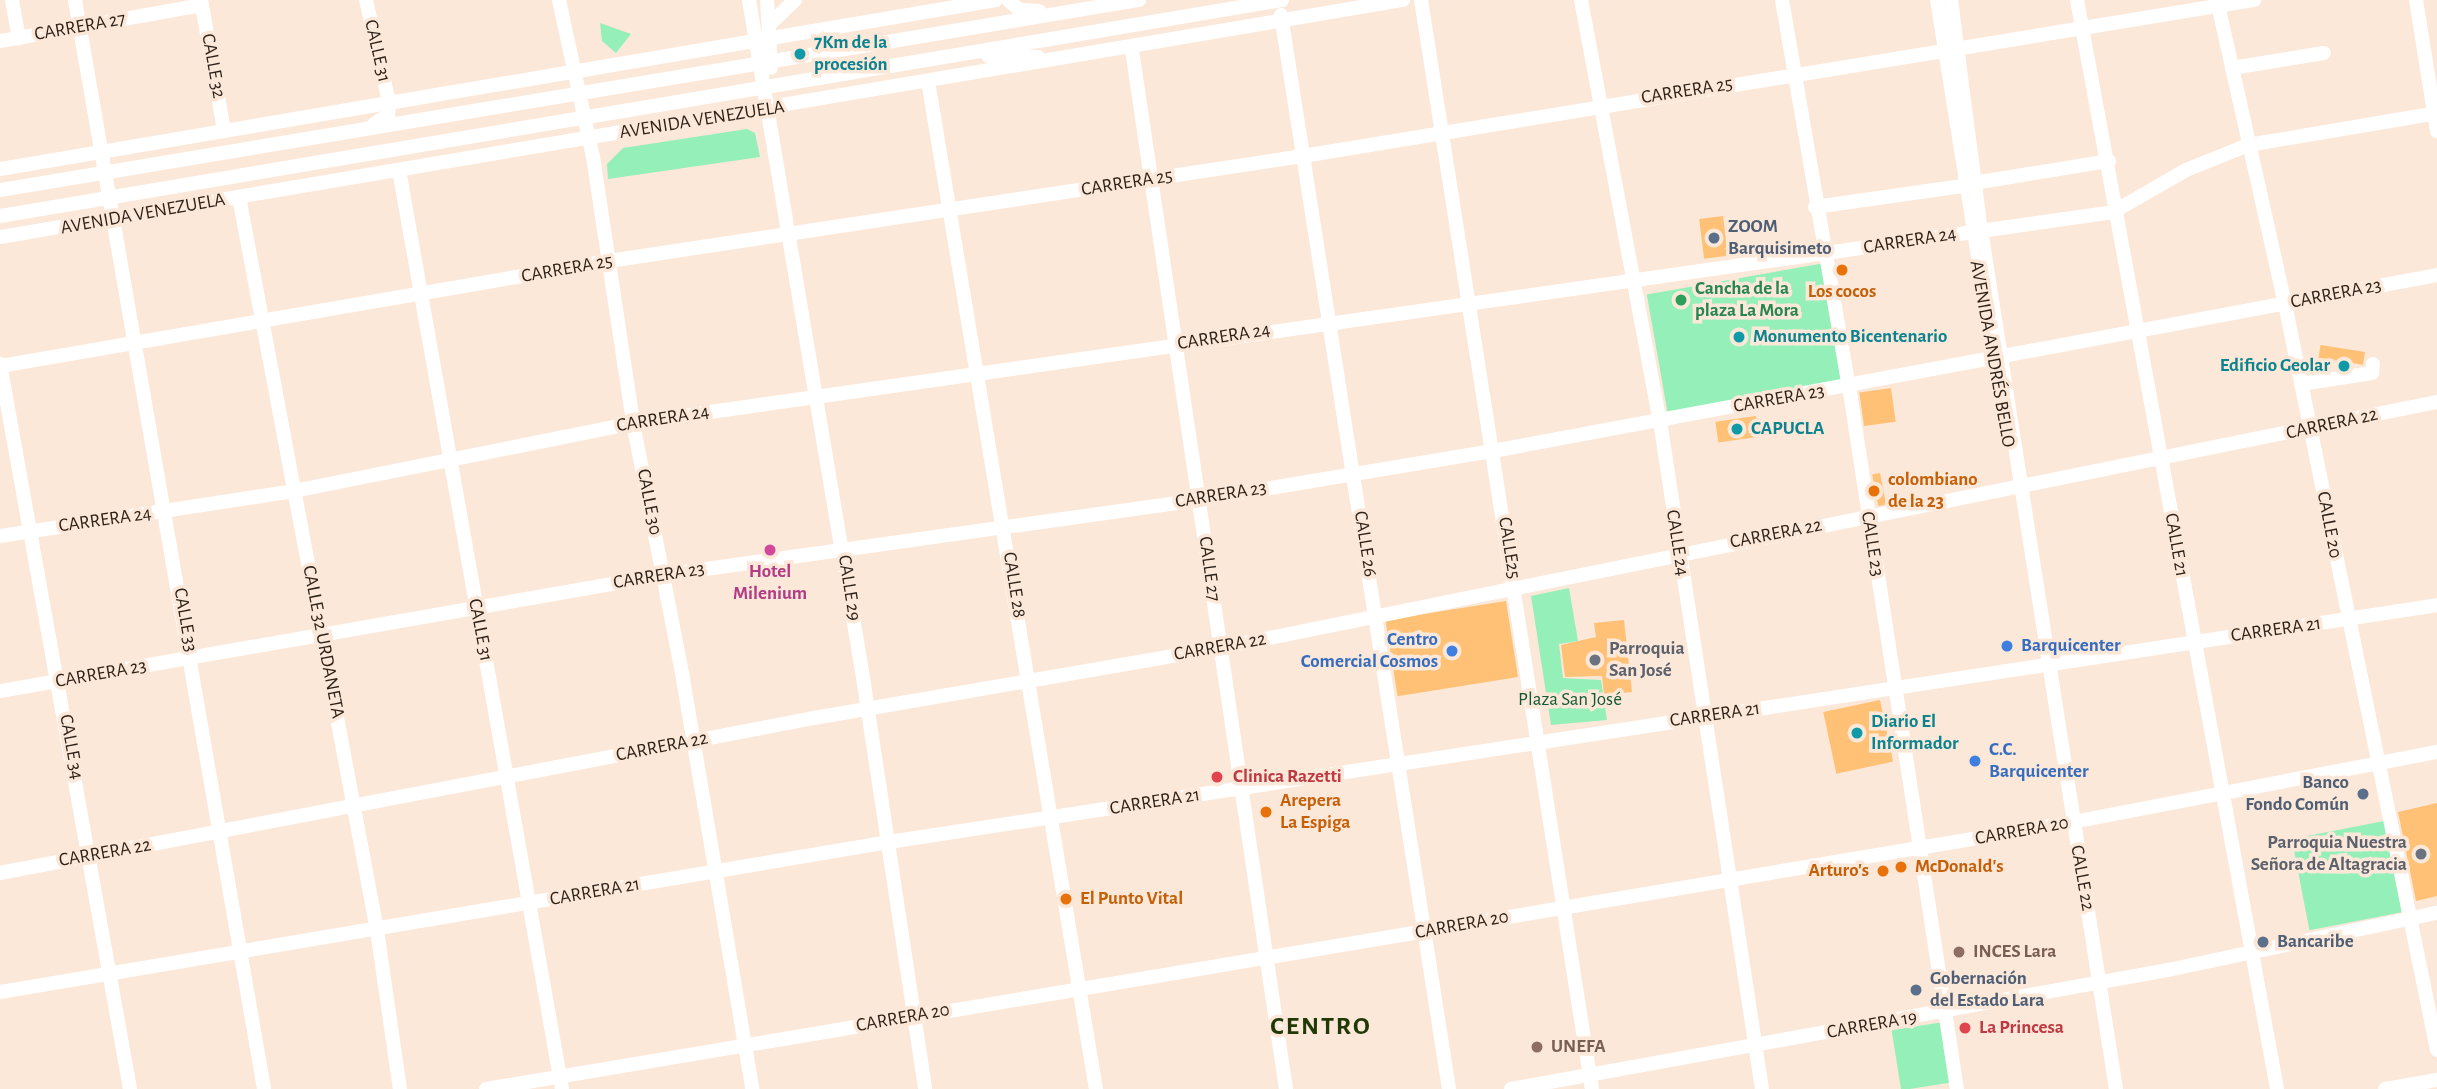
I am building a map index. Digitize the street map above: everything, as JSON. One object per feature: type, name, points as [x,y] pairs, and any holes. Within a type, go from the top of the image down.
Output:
[{"type":"street","points":[[12,0],[19,38]]},
{"type":"street","name":"CALLE 33","points":[[75,0],[104,152],[131,346],[165,512],[244,951],[264,1089]]},
{"type":"street","name":"CALLE 31","points":[[366,0],[388,102]]},
{"type":"street","name":"CALLE 30","points":[[559,0],[577,93],[589,138],[633,423],[693,741],[752,1089]]},
{"type":"street","name":"CALLE 29","points":[[749,0],[765,110],[818,395],[925,1089]]},
{"type":"street","points":[[762,89],[774,61],[767,0]]},
{"type":"street","points":[[0,169],[572,69],[755,40],[771,30],[795,0]]},
{"type":"street","points":[[771,30],[793,33],[914,7],[996,0]]},
{"type":"street","points":[[1008,0],[1020,10],[1046,12],[1137,0]]},
{"type":"street","points":[[0,190],[1137,0]]},
{"type":"street","name":"AVENIDA VENEZUELA","points":[[0,216],[1280,0]]},
{"type":"street","name":"CALLE 26","points":[[1280,0],[1328,321],[1401,762],[1423,932],[1449,1089]]},
{"type":"street","name":"AVENIDA VENEZUELA","points":[[0,237],[928,81],[1132,50],[1403,0]]},
{"type":"street","name":"CALLE 24","points":[[1581,0],[1660,421],[1678,553],[1707,715],[1762,1089]]},
{"type":"street","name":"CALLE 23","points":[[1782,0],[1823,255],[1849,386],[1867,517],[1897,690],[1957,1089]]},
{"type":"street","name":"AVENIDA ANDRÉS BELLO","points":[[1937,0],[1950,50],[1975,231],[1999,355],[2045,667]]},
{"type":"street","name":"AVENIDA ANDRÉS BELLO","points":[[1950,50],[1951,0]]},
{"type":"street","name":"CALLE 21","points":[[2077,0],[2109,161],[2113,212],[2134,334],[2160,458],[2220,795],[2277,1089]]},
{"type":"street","name":"CARRERA 25","points":[[0,365],[131,346],[420,297],[609,261],[1444,134],[1602,104],[1950,50],[2218,3],[2255,0]]},
{"type":"street","points":[[2416,0],[2437,131]]},
{"type":"street","name":"CARRERA 27","points":[[0,41],[202,3]]},
{"type":"street","name":"CALLE 32","points":[[202,3],[224,131]]},
{"type":"street","name":"CALLE25","points":[[1422,3],[1540,741],[1591,1083]]},
{"type":"street","name":"CALLE 20","points":[[2218,3],[2286,304],[2347,620],[2412,918],[2437,1050]]},
{"type":"street","points":[[785,15],[793,33]]},
{"type":"street","points":[[969,53],[1036,57],[1098,48],[1110,53]]},
{"type":"street","name":"CALLE 27","points":[[1132,50],[1286,1089]]},
{"type":"street","points":[[2232,68],[2324,52]]},
{"type":"street","name":"CALLE 28","points":[[928,81],[1005,527],[1096,1089]]},
{"type":"street","points":[[276,145],[369,126],[384,120],[388,102]]},
{"type":"street","name":"CARRERA 24","points":[[0,536],[294,491],[448,457],[633,423],[1328,321],[1634,284],[2113,212],[2186,170],[2248,145],[2436,113]]},
{"type":"street","points":[[284,190],[359,169],[385,152]]},
{"type":"street","points":[[1815,208],[2109,161]]},
{"type":"street","name":"CALLE 31","points":[[399,170],[475,608],[510,778],[561,1083]]},
{"type":"street","name":"CALLE 32 URDANETA","points":[[239,197],[355,807],[401,1089]]},
{"type":"street","name":"CARRERA 23","points":[[0,691],[663,575],[1199,500],[1354,472],[1493,451],[1849,386],[1999,355],[2134,334],[2437,275]]},
{"type":"street","points":[[2301,384],[2372,373],[2373,364]]},
{"type":"street","name":"CALLE 34","points":[[0,365],[27,531],[60,681],[130,1089]]},
{"type":"street","name":"CARRERA 22","points":[[0,873],[1029,679],[1220,648],[1678,553],[2020,488],[2437,402]]},
{"type":"street","name":"CARRERA 21","points":[[0,992],[109,971],[377,930],[889,842],[1707,715],[1897,690],[2437,605]]},
{"type":"street","name":"CALLE 22","points":[[2045,667],[2116,1089]]},
{"type":"street","name":"CARRERA 20","points":[[486,1089],[561,1083],[745,1045],[2073,822],[2437,752]]},
{"type":"street","name":"CARRERA 19","points":[[1511,1089],[1591,1083],[1754,1046],[2100,982],[2437,913]]},
{"type":"street","points":[[2385,1089],[2437,1080]]},
{"type":"green space","points":[[600,23],[631,34],[616,53],[602,41]]},
{"type":"green space","points":[[747,129],[755,133],[760,157],[608,179],[607,164],[623,148]]},
{"type":"green space","points":[[1825,263],[1847,385],[1668,417],[1647,294]]},
{"type":"green space","name":"Plaza San José","points":[[1569,588],[1578,641],[1559,644],[1563,678],[1601,680],[1607,720],[1551,725],[1531,596]]},
{"type":"green space","points":[[2384,821],[2402,912],[2309,930],[2292,839]]},
{"type":"green space","points":[[1943,1022],[1953,1082],[1901,1089],[1892,1030]]},
{"type":"building","name":"ZOOM Barquisimeto","points":[[1723,216],[1728,256],[1704,259],[1699,219]]},
{"type":"building","points":[[2321,345],[2365,352],[2363,365],[2319,358]]},
{"type":"building","points":[[1891,388],[1896,422],[1864,426],[1859,392]]},
{"type":"building","name":"CAPUCLA","points":[[1756,416],[1759,437],[1718,443],[1715,422]]},
{"type":"building","points":[[1880,473],[1886,504],[1878,506],[1872,475]]},
{"type":"building","name":"Centro Comercial Cosmos","points":[[1506,601],[1518,677],[1398,696],[1386,620]]},
{"type":"building","name":"Parroquia San José","points":[[1624,620],[1632,692],[1604,695],[1602,676],[1565,677],[1561,645],[1596,637],[1594,623]]},
{"type":"building","name":"Diario El Informador","points":[[1880,700],[1893,762],[1836,774],[1823,712]]},
{"type":"building","name":"Parroquia Nuestra Señora de Altagracia","points":[[2437,803],[2437,896],[2416,901],[2398,812]]},
{"type":"place","name":"7Km de la procesión","points":[[800,54]]},
{"type":"place","name":"ZOOM Barquisimeto","points":[[1714,238]]},
{"type":"place","name":"Los cocos","points":[[1842,270]]},
{"type":"place","name":"Cancha de la plaza La Mora","points":[[1681,300]]},
{"type":"place","name":"Monumento Bicentenario","points":[[1739,337]]},
{"type":"place","name":"Edificio Geolar","points":[[2344,366]]},
{"type":"place","name":"CAPUCLA","points":[[1737,429]]},
{"type":"place","name":"colombiano de la 23","points":[[1874,491]]},
{"type":"place","name":"Hotel Milenium","points":[[770,550]]},
{"type":"place","name":"Barquicenter","points":[[2007,646]]},
{"type":"place","name":"Centro Comercial Cosmos","points":[[1452,651]]},
{"type":"place","name":"Parroquia San José","points":[[1595,660]]},
{"type":"place","name":"Diario El Informador","points":[[1857,733]]},
{"type":"place","name":"C.C. Barquicenter","points":[[1975,761]]},
{"type":"place","name":"Clinica Razetti","points":[[1217,777]]},
{"type":"place","name":"Banco Fondo Común","points":[[2363,794]]},
{"type":"place","name":"Arepera La Espiga","points":[[1266,812]]},
{"type":"place","name":"Parroquia Nuestra Señora de Altagracia","points":[[2421,854]]},
{"type":"place","name":"McDonald's","points":[[1901,867]]},
{"type":"place","name":"Arturo's","points":[[1883,871]]},
{"type":"place","name":"El Punto Vital","points":[[1066,899]]},
{"type":"place","name":"Bancaribe","points":[[2263,942]]},
{"type":"place","name":"INCES Lara","points":[[1959,952]]},
{"type":"place","name":"Gobernación del Estado Lara","points":[[1916,990]]},
{"type":"place","name":"La Princesa","points":[[1965,1028]]},
{"type":"place","name":"UNEFA","points":[[1537,1047]]},
{"type":"district","name":"CENTRO","points":[[1321,1027]]}]
